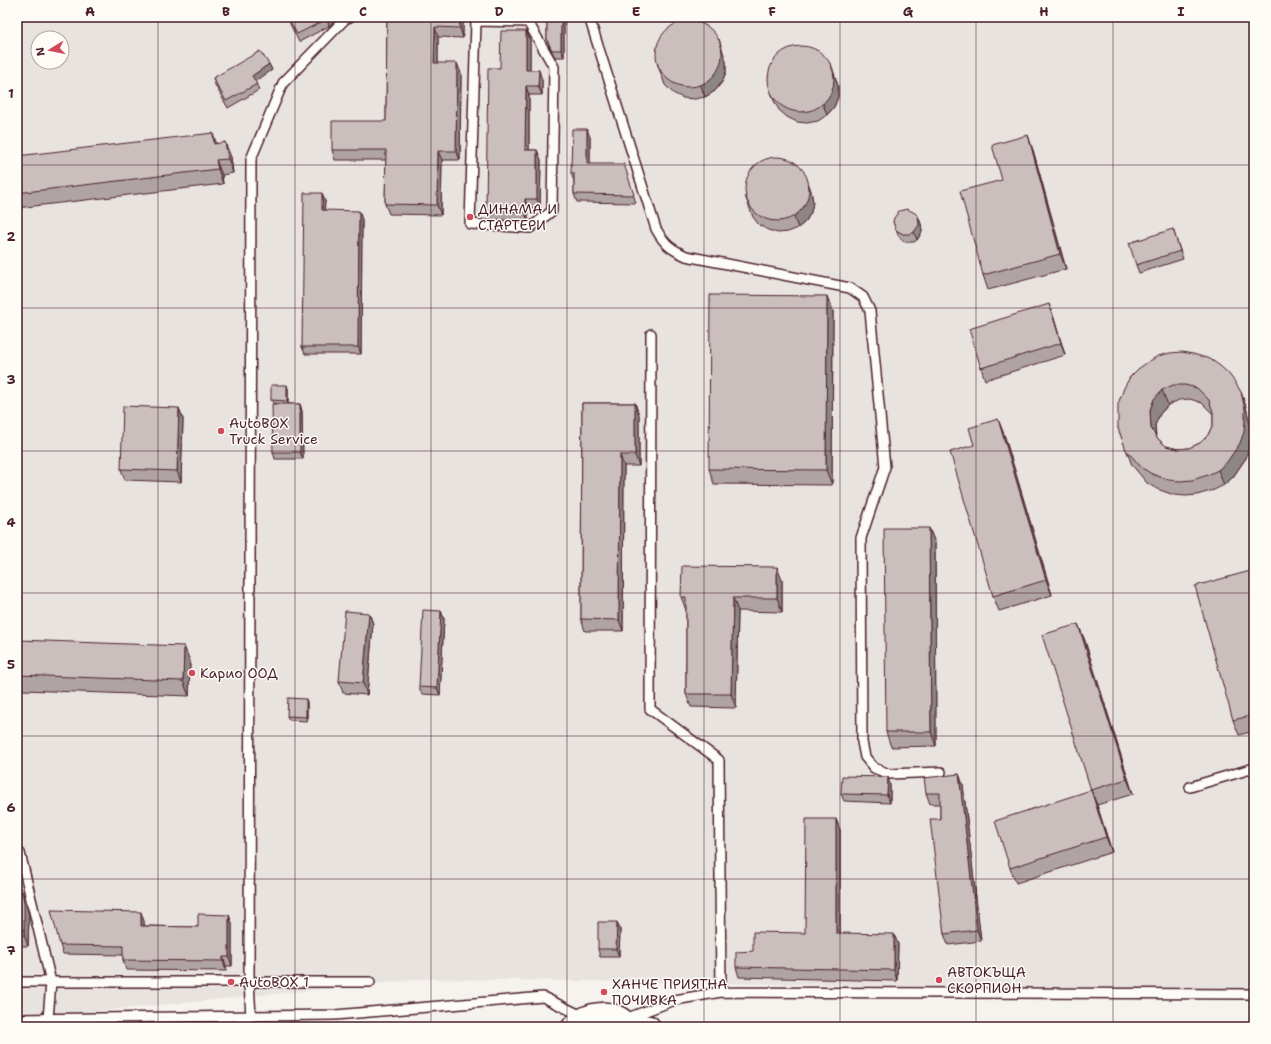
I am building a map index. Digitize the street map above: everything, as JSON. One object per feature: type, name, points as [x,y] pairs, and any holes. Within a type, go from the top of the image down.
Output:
[{"type":"main road","points":[[575,1024],[598,1013],[610,1014],[632,1025]]},
{"type":"lane","points":[[251,1017],[249,982],[251,158],[283,83],[345,19],[350,17]]},
{"type":"lane","points":[[589,17],[656,229],[663,241],[672,250],[686,256],[850,288],[863,297],[870,311],[885,467],[861,538],[862,742],[865,757],[874,768],[888,774],[941,772]]},
{"type":"lane","points":[[527,19],[554,67],[552,211],[530,228],[470,224],[476,21],[527,19]]},
{"type":"lane","points":[[651,334],[650,709],[719,760],[721,992]]},
{"type":"lane","points":[[1190,786],[1254,768]]},
{"type":"lane","points":[[20,853],[51,982],[48,1019]]},
{"type":"lane","points":[[17,982],[370,982]]},
{"type":"lane","points":[[632,1025],[676,1000],[721,992],[1254,994]]},
{"type":"lane","points":[[17,1019],[335,1015],[543,997],[575,1024]]},
{"type":"shaded area","points":[[17,17],[1254,17],[1254,991],[427,979],[17,1019]]},
{"type":"building","points":[[328,17],[327,19],[297,34],[288,18]]},
{"type":"building","points":[[387,17],[459,17],[460,28],[435,27],[434,63],[457,63],[456,151],[438,151],[437,205],[385,204],[386,150],[332,150],[332,121],[386,121]]},
{"type":"building","points":[[547,17],[561,17],[561,50],[552,50],[547,40]]},
{"type":"building","points":[[683,21],[695,21],[702,23],[713,30],[720,41],[722,54],[720,67],[713,78],[702,85],[695,87],[683,87],[676,85],[665,78],[658,67],[656,60],[656,48],[658,41],[665,30],[676,23]]},
{"type":"building","points":[[501,31],[526,31],[526,70],[539,70],[538,86],[526,86],[525,150],[537,150],[537,199],[525,199],[525,212],[486,210],[488,68],[500,68]]},
{"type":"building","points":[[801,46],[814,49],[824,56],[831,66],[834,79],[831,92],[824,102],[814,109],[801,112],[788,109],[778,102],[771,92],[768,79],[771,66],[778,56],[788,49]]},
{"type":"building","points":[[260,51],[269,64],[252,76],[257,84],[226,101],[213,78]]},
{"type":"building","points":[[572,129],[587,129],[587,164],[624,164],[634,195],[574,194],[574,173],[571,173]]},
{"type":"building","points":[[213,133],[214,144],[225,142],[228,159],[216,160],[218,169],[17,193],[17,156]]},
{"type":"building","points":[[1028,135],[1060,254],[983,275],[960,191],[1002,180],[992,145]]},
{"type":"building","points":[[777,157],[795,162],[800,166],[804,171],[809,189],[804,207],[800,212],[795,216],[777,221],[759,216],[754,212],[750,207],[745,189],[750,171],[754,166],[759,162]]},
{"type":"building","points":[[304,193],[322,193],[322,210],[359,211],[358,347],[302,347]]},
{"type":"building","points":[[907,209],[918,216],[919,225],[911,234],[903,234],[896,230],[893,222],[899,211]]},
{"type":"building","points":[[1173,229],[1180,251],[1136,265],[1129,243]]},
{"type":"building","points":[[710,295],[827,296],[826,470],[709,469]]},
{"type":"building","points":[[1049,304],[1061,343],[981,368],[969,329]]},
{"type":"building","points":[[1182,352],[1193,354],[1210,359],[1219,365],[1228,373],[1241,392],[1245,409],[1244,432],[1240,443],[1227,462],[1218,470],[1192,480],[1169,480],[1152,474],[1142,468],[1126,450],[1118,428],[1118,404],[1130,377],[1138,369],[1158,356]],"holes":[[[1173,385],[1185,385],[1197,388],[1209,400],[1213,412],[1213,424],[1208,435],[1200,443],[1189,448],[1178,449],[1166,446],[1157,438],[1151,428],[1150,410],[1154,399],[1162,390]]]},
{"type":"building","points":[[271,385],[287,385],[287,401],[271,400]]},
{"type":"building","points":[[582,403],[635,403],[635,455],[620,455],[619,620],[581,619]]},
{"type":"building","points":[[272,404],[300,404],[300,452],[273,452]]},
{"type":"building","points":[[123,406],[179,408],[177,471],[121,469]]},
{"type":"building","points":[[998,419],[1046,580],[993,596],[950,452],[974,445],[969,428]]},
{"type":"building","points":[[884,528],[929,528],[931,732],[886,732]]},
{"type":"building","points":[[682,566],[777,567],[777,598],[733,598],[731,694],[686,694],[686,597],[681,597]]},
{"type":"building","points":[[1254,570],[1254,715],[1233,720],[1195,586]]},
{"type":"building","points":[[423,610],[441,611],[437,688],[419,687]]},
{"type":"building","points":[[345,611],[369,613],[363,683],[339,681]]},
{"type":"building","points":[[1078,624],[1127,779],[1091,790],[1042,635]]},
{"type":"building","points":[[18,640],[184,646],[183,681],[17,675]]},
{"type":"building","points":[[288,698],[306,699],[306,717],[287,716]]},
{"type":"building","points":[[959,774],[977,930],[944,934],[930,819],[940,819],[940,793],[926,793],[924,778]]},
{"type":"building","points":[[842,776],[888,777],[887,795],[841,794]]},
{"type":"building","points":[[1091,790],[1106,837],[1010,868],[995,821]]},
{"type":"building","points":[[806,819],[836,819],[836,933],[894,934],[894,970],[736,967],[736,952],[753,951],[753,932],[805,933]]},
{"type":"building","points":[[17,891],[22,891],[24,903],[24,935],[17,935]]},
{"type":"building","points":[[51,910],[141,912],[141,926],[198,927],[198,914],[229,915],[229,957],[223,957],[223,961],[123,960],[123,946],[60,945]]},
{"type":"building","points":[[598,922],[617,922],[616,949],[598,949]]},
{"type":"place","name":"ДИНАМА И СТАРТЕРИ","points":[[470,217]]},
{"type":"place","name":"AutoBOX Truck Service","points":[[221,431]]},
{"type":"place","name":"Карио ООД","points":[[192,673]]},
{"type":"place","name":"АВТОКЪЩА СКОРПИОН","points":[[939,980]]},
{"type":"place","name":"AutoBOX 1","points":[[231,982]]},
{"type":"place","name":"ХАНЧЕ ПРИЯТНА ПОЧИВКА","points":[[604,992]]}]
